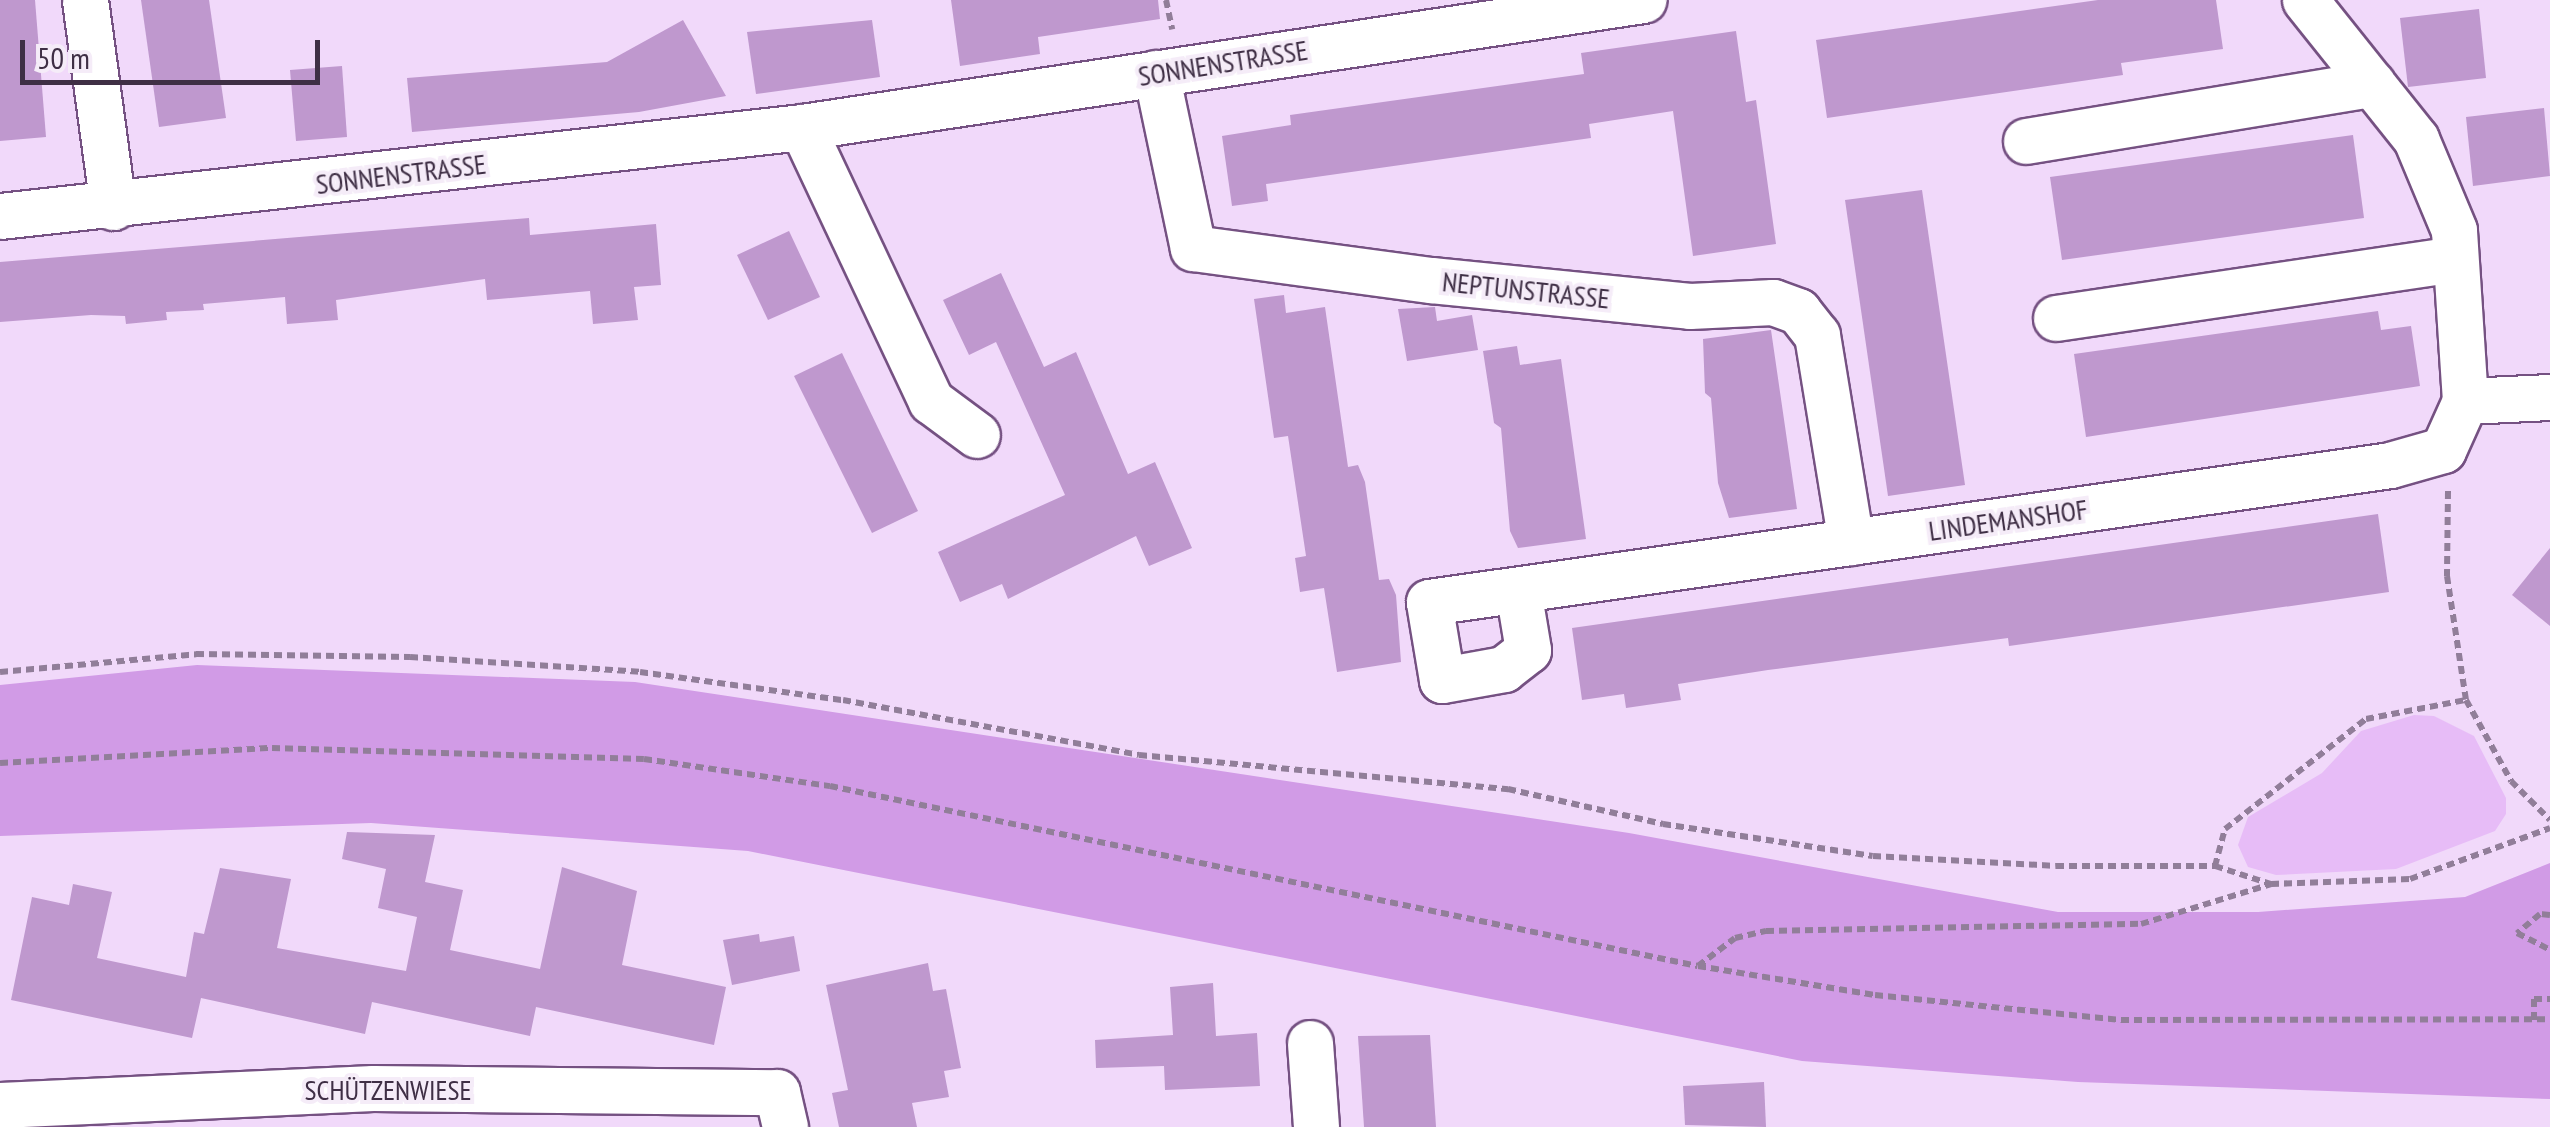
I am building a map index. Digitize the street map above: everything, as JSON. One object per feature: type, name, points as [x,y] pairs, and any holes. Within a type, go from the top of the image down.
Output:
[{"type":"street","points":[[85,0],[113,207]]},
{"type":"street","name":"SONNENSTRASSE","points":[[0,216],[113,207],[802,127],[1644,0]]},
{"type":"street","points":[[2306,0],[2416,140],[2454,230],[2465,401],[2443,450]]},
{"type":"street","name":"NEPTUNSTRASSE","points":[[1156,74],[1193,248],[1468,284],[1690,306],[1773,302],[1798,311],[1817,335],[1850,542]]},
{"type":"street","points":[[2026,141],[2372,84]]},
{"type":"street","points":[[802,127],[931,401],[978,436]]},
{"type":"street","points":[[2056,318],[2455,259]]},
{"type":"street","points":[[2465,401],[2550,397]]},
{"type":"street","name":"LINDEMANSHOF","points":[[1518,590],[2390,465],[2443,450]]},
{"type":"street","points":[[1310,1044],[1316,1127]]},
{"type":"street","name":"SCHÜTZENWIESE","points":[[0,1105],[373,1088],[781,1109]]},
{"type":"path","points":[[2443,450],[2446,576],[2466,700],[2511,781],[2550,820]]},
{"type":"path","points":[[0,672],[196,654],[410,657],[640,672],[842,700],[1139,755],[1508,789],[1662,824],[1873,856],[2056,866],[2215,866],[2271,884]]},
{"type":"path","points":[[2215,866],[2225,828],[2366,719],[2466,700]]},
{"type":"path","points":[[0,763],[272,748],[459,748],[644,759],[830,786],[1698,966],[1875,995],[2084,1018],[2550,1019]]},
{"type":"path","points":[[1698,966],[1735,938],[1766,931],[2142,924],[2271,884],[2410,879],[2550,828]]},
{"type":"path","points":[[2550,915],[2540,914],[2517,933],[2550,950]]},
{"type":"path","points":[[2534,1020],[2534,1000],[2550,999]]},
{"type":"shaded area","points":[[197,665],[635,682],[1629,833],[2058,912],[2258,912],[2465,897],[2550,863],[2550,1099],[2078,1082],[1802,1061],[748,851],[371,823],[0,836],[0,685]]},
{"type":"shaded area","points":[[2414,715],[2434,716],[2474,736],[2506,798],[2506,814],[2495,831],[2396,869],[2276,875],[2248,867],[2238,845],[2248,817],[2322,773],[2361,731]]},
{"type":"building","points":[[0,0],[35,0],[46,137],[0,141]]},
{"type":"building","points":[[141,0],[209,0],[226,118],[159,127]]},
{"type":"building","points":[[951,0],[1158,0],[1160,19],[1038,37],[1040,54],[960,66]]},
{"type":"building","points":[[2098,0],[2216,0],[2223,49],[2121,63],[2123,75],[1827,118],[1816,40]]},
{"type":"building","points":[[2479,9],[2486,78],[2408,87],[2400,18]]},
{"type":"building","points":[[683,20],[726,96],[639,112],[412,132],[407,78],[607,62]]},
{"type":"building","points":[[872,20],[880,77],[756,94],[747,32]]},
{"type":"building","points":[[1736,31],[1746,102],[1756,100],[1776,244],[1693,256],[1673,111],[1589,124],[1591,138],[1266,184],[1268,201],[1232,206],[1222,136],[1291,125],[1290,115],[1584,74],[1581,53]]},
{"type":"building","points":[[342,66],[347,137],[296,141],[290,70]]},
{"type":"building","points":[[2544,108],[2550,176],[2473,186],[2466,117]]},
{"type":"building","points":[[2353,135],[2364,218],[2062,260],[2050,177]]},
{"type":"building","points":[[1922,190],[1965,485],[1888,496],[1845,200]]},
{"type":"building","points":[[529,218],[530,235],[656,224],[661,285],[634,287],[638,320],[593,324],[590,291],[487,300],[485,279],[336,300],[338,320],[287,324],[285,297],[203,304],[204,310],[166,312],[167,320],[126,324],[125,316],[91,315],[0,322],[0,262]]},
{"type":"building","points":[[789,231],[820,297],[768,320],[737,255]]},
{"type":"building","points":[[1001,273],[1044,367],[1076,352],[1128,474],[1155,462],[1192,548],[1149,566],[1136,536],[1008,599],[1002,584],[960,602],[938,552],[1065,495],[996,342],[969,355],[943,300]]},
{"type":"building","points":[[1284,295],[1286,313],[1325,307],[1348,467],[1358,465],[1365,482],[1379,580],[1389,579],[1396,595],[1401,662],[1337,672],[1324,588],[1300,592],[1295,558],[1306,556],[1288,436],[1274,438],[1254,299]]},
{"type":"building","points":[[1435,307],[1437,321],[1472,315],[1478,350],[1407,361],[1398,309]]},
{"type":"building","points":[[2378,311],[2381,330],[2411,326],[2420,386],[2086,437],[2074,354]]},
{"type":"building","points":[[1771,330],[1797,509],[1729,518],[1718,483],[1711,398],[1705,393],[1703,339]]},
{"type":"building","points":[[1517,346],[1520,365],[1561,359],[1586,539],[1518,548],[1510,531],[1501,428],[1494,423],[1483,351]]},
{"type":"building","points":[[842,353],[918,511],[872,533],[794,376]]},
{"type":"building","points":[[2378,514],[2389,592],[2009,646],[2008,638],[1768,670],[1678,684],[1681,700],[1626,708],[1624,694],[1582,700],[1572,628]]},
{"type":"building","points":[[2550,548],[2550,626],[2512,595]]},
{"type":"building","points":[[347,832],[435,835],[425,882],[463,890],[450,950],[540,969],[562,867],[637,891],[622,965],[726,987],[714,1045],[536,1007],[530,1036],[372,1002],[365,1034],[201,998],[192,1038],[11,1000],[32,897],[69,905],[73,884],[112,892],[97,958],[186,977],[194,932],[204,934],[220,868],[291,879],[277,948],[406,971],[417,917],[378,908],[386,869],[342,859]]},
{"type":"building","points":[[759,934],[760,942],[794,936],[800,971],[732,985],[723,940]]},
{"type":"building","points":[[928,963],[933,991],[946,989],[961,1068],[944,1071],[949,1097],[912,1103],[917,1127],[839,1127],[832,1093],[848,1090],[826,985]]},
{"type":"building","points":[[1213,983],[1216,1036],[1257,1033],[1260,1086],[1165,1090],[1164,1066],[1096,1068],[1095,1040],[1173,1035],[1170,987]]},
{"type":"building","points":[[1430,1035],[1436,1127],[1364,1127],[1358,1036]]},
{"type":"building","points":[[1764,1082],[1766,1127],[1685,1125],[1683,1086]]}]
